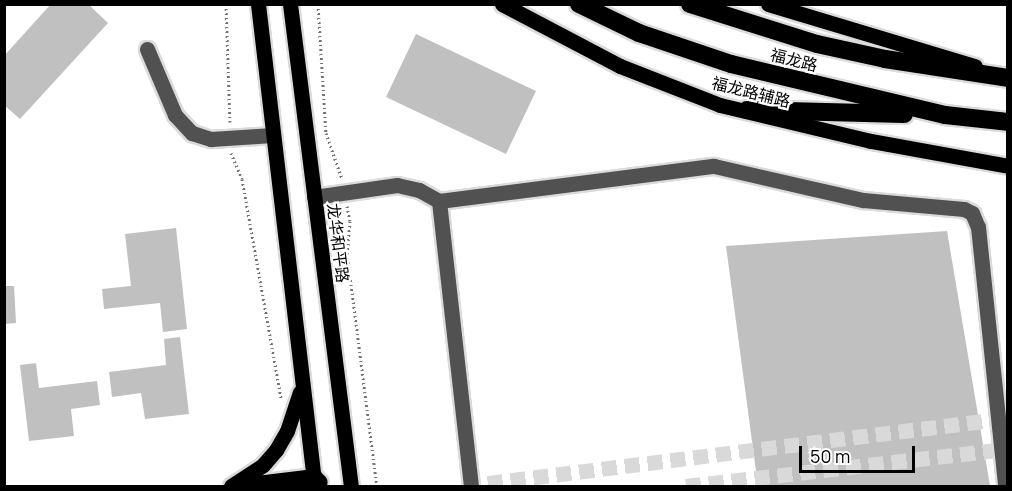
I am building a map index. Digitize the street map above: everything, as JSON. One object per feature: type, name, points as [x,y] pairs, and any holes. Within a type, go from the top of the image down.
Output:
[{"type":"highway","name":"福龙路","points":[[579,4],[639,33],[731,64],[945,115],[1008,122]]},
{"type":"highway","name":"福龙路","points":[[690,4],[828,46],[1008,77]]},
{"type":"highway","points":[[747,110],[945,115]]},
{"type":"main road","points":[[228,486],[318,483],[302,380],[258,4]]},
{"type":"main road","name":"龙华和平路","points":[[290,4],[351,486]]},
{"type":"main road","points":[[292,22],[297,4]]},
{"type":"main road","name":"福龙路辅路","points":[[502,4],[650,79],[720,105],[871,141],[1008,166]]},
{"type":"main road","points":[[768,4],[1008,77]]},
{"type":"main road","points":[[228,486],[263,465],[276,450],[297,407],[302,380]]},
{"type":"street","points":[[147,49],[174,114],[192,133],[211,139],[273,135]]},
{"type":"street","points":[[314,197],[397,185],[419,190],[439,201],[714,166],[863,200],[964,209],[972,213],[978,227],[1005,486]]},
{"type":"street","points":[[439,201],[471,486]]},
{"type":"path","points":[[226,4],[230,116]]},
{"type":"path","points":[[318,4],[326,133],[339,163]]},
{"type":"path","points":[[231,153],[242,180],[282,411]]},
{"type":"path","points":[[350,221],[347,253],[377,486]]},
{"type":"building","points":[[51,4],[88,4],[108,23],[20,119],[4,105],[4,56]]},
{"type":"building","points":[[416,34],[536,91],[506,154],[386,97]]},
{"type":"building","points":[[176,228],[187,329],[163,332],[160,303],[104,309],[102,289],[131,286],[125,234]]},
{"type":"building","points":[[947,231],[990,486],[758,486],[726,246]]},
{"type":"building","points":[[4,286],[14,286],[16,323],[4,324]]},
{"type":"building","points":[[180,337],[189,414],[145,419],[141,393],[112,397],[109,372],[166,365],[164,339]]},
{"type":"building","points":[[36,363],[39,388],[97,381],[100,405],[71,409],[74,436],[29,441],[20,365]]},
{"type":"tunnel","points":[[465,486],[1008,418]]},
{"type":"tunnel","points":[[686,486],[1008,449]]}]
